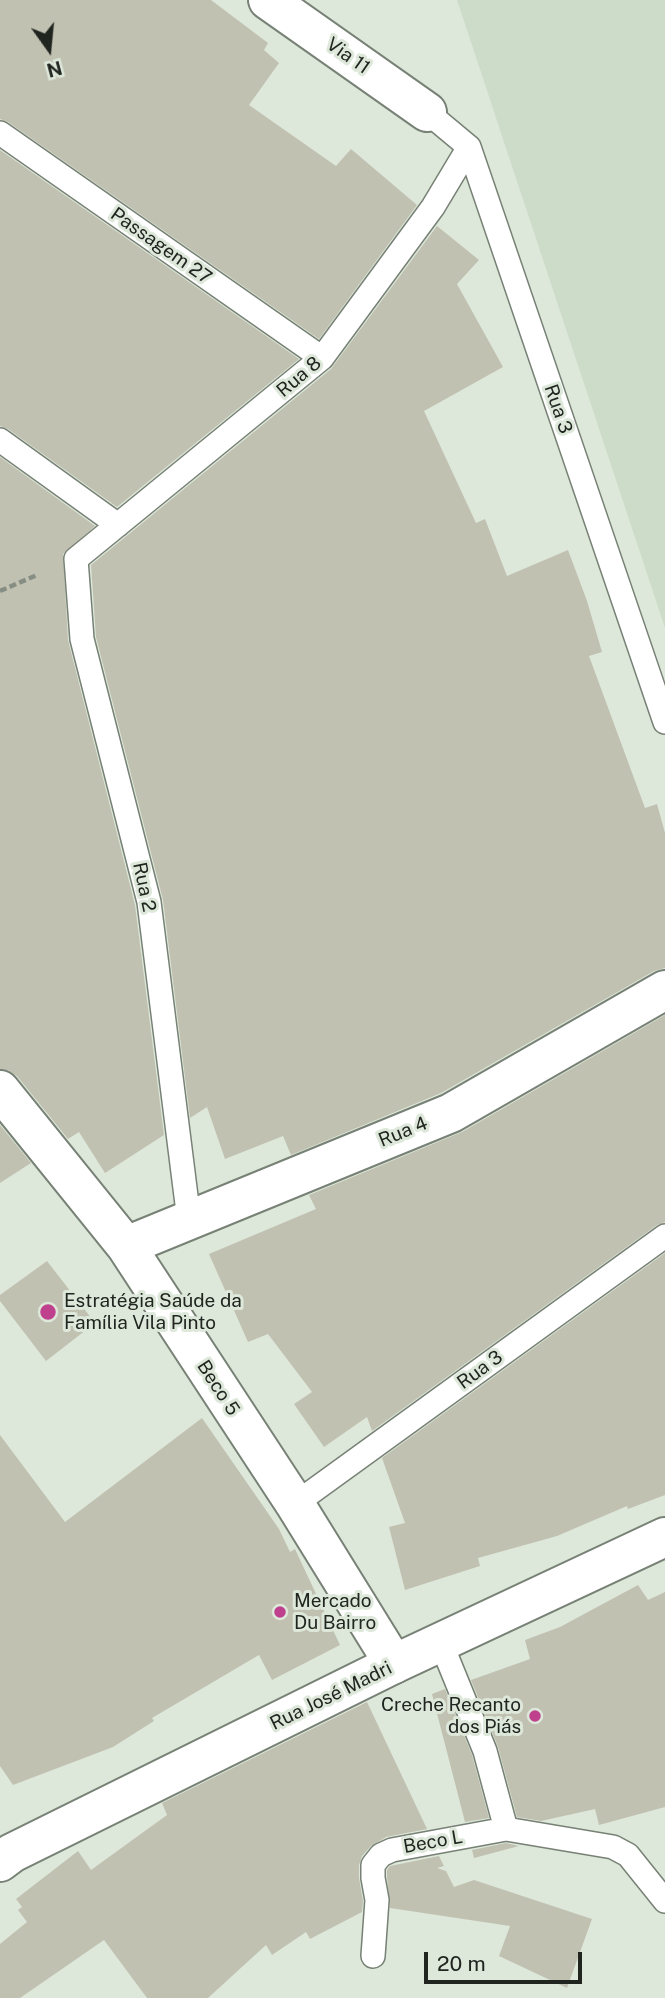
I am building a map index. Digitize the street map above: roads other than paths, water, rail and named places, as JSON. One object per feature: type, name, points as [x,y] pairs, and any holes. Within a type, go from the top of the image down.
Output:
[{"type":"street","name":"Via 11","points":[[268,0],[426,112]]},
{"type":"street","name":"Rua 4","points":[[126,1246],[451,1113],[665,990]]},
{"type":"street","name":"Beco 5","points":[[0,1090],[126,1246],[295,1504],[394,1664]]},
{"type":"street","name":"Rua José Madri","points":[[4,1851],[665,1537]]},
{"type":"lane","points":[[426,112],[469,147]]},
{"type":"lane","name":"Passagem 27","points":[[0,133],[322,359]]},
{"type":"lane","name":"Rua 8","points":[[76,559],[322,359],[433,207],[469,147]]},
{"type":"lane","name":"Rua 3","points":[[469,147],[665,722]]},
{"type":"lane","points":[[0,440],[118,525]]},
{"type":"lane","name":"Rua 2","points":[[76,559],[82,639],[149,902],[189,1220]]},
{"type":"lane","name":"Rua 3","points":[[295,1504],[665,1236]]},
{"type":"lane","points":[[441,1643],[485,1751],[506,1829]]},
{"type":"lane","name":"Beco L","points":[[373,1956],[377,1900],[373,1866],[381,1855],[392,1850],[506,1829],[621,1850],[665,1901]]},
{"type":"place","name":"Estratégia Saúde da Família Vila Pinto","points":[[48,1312]]},
{"type":"place","name":"Mercado Du Bairro","points":[[280,1612]]},
{"type":"place","name":"Creche Recanto dos Piás","points":[[535,1716]]}]
